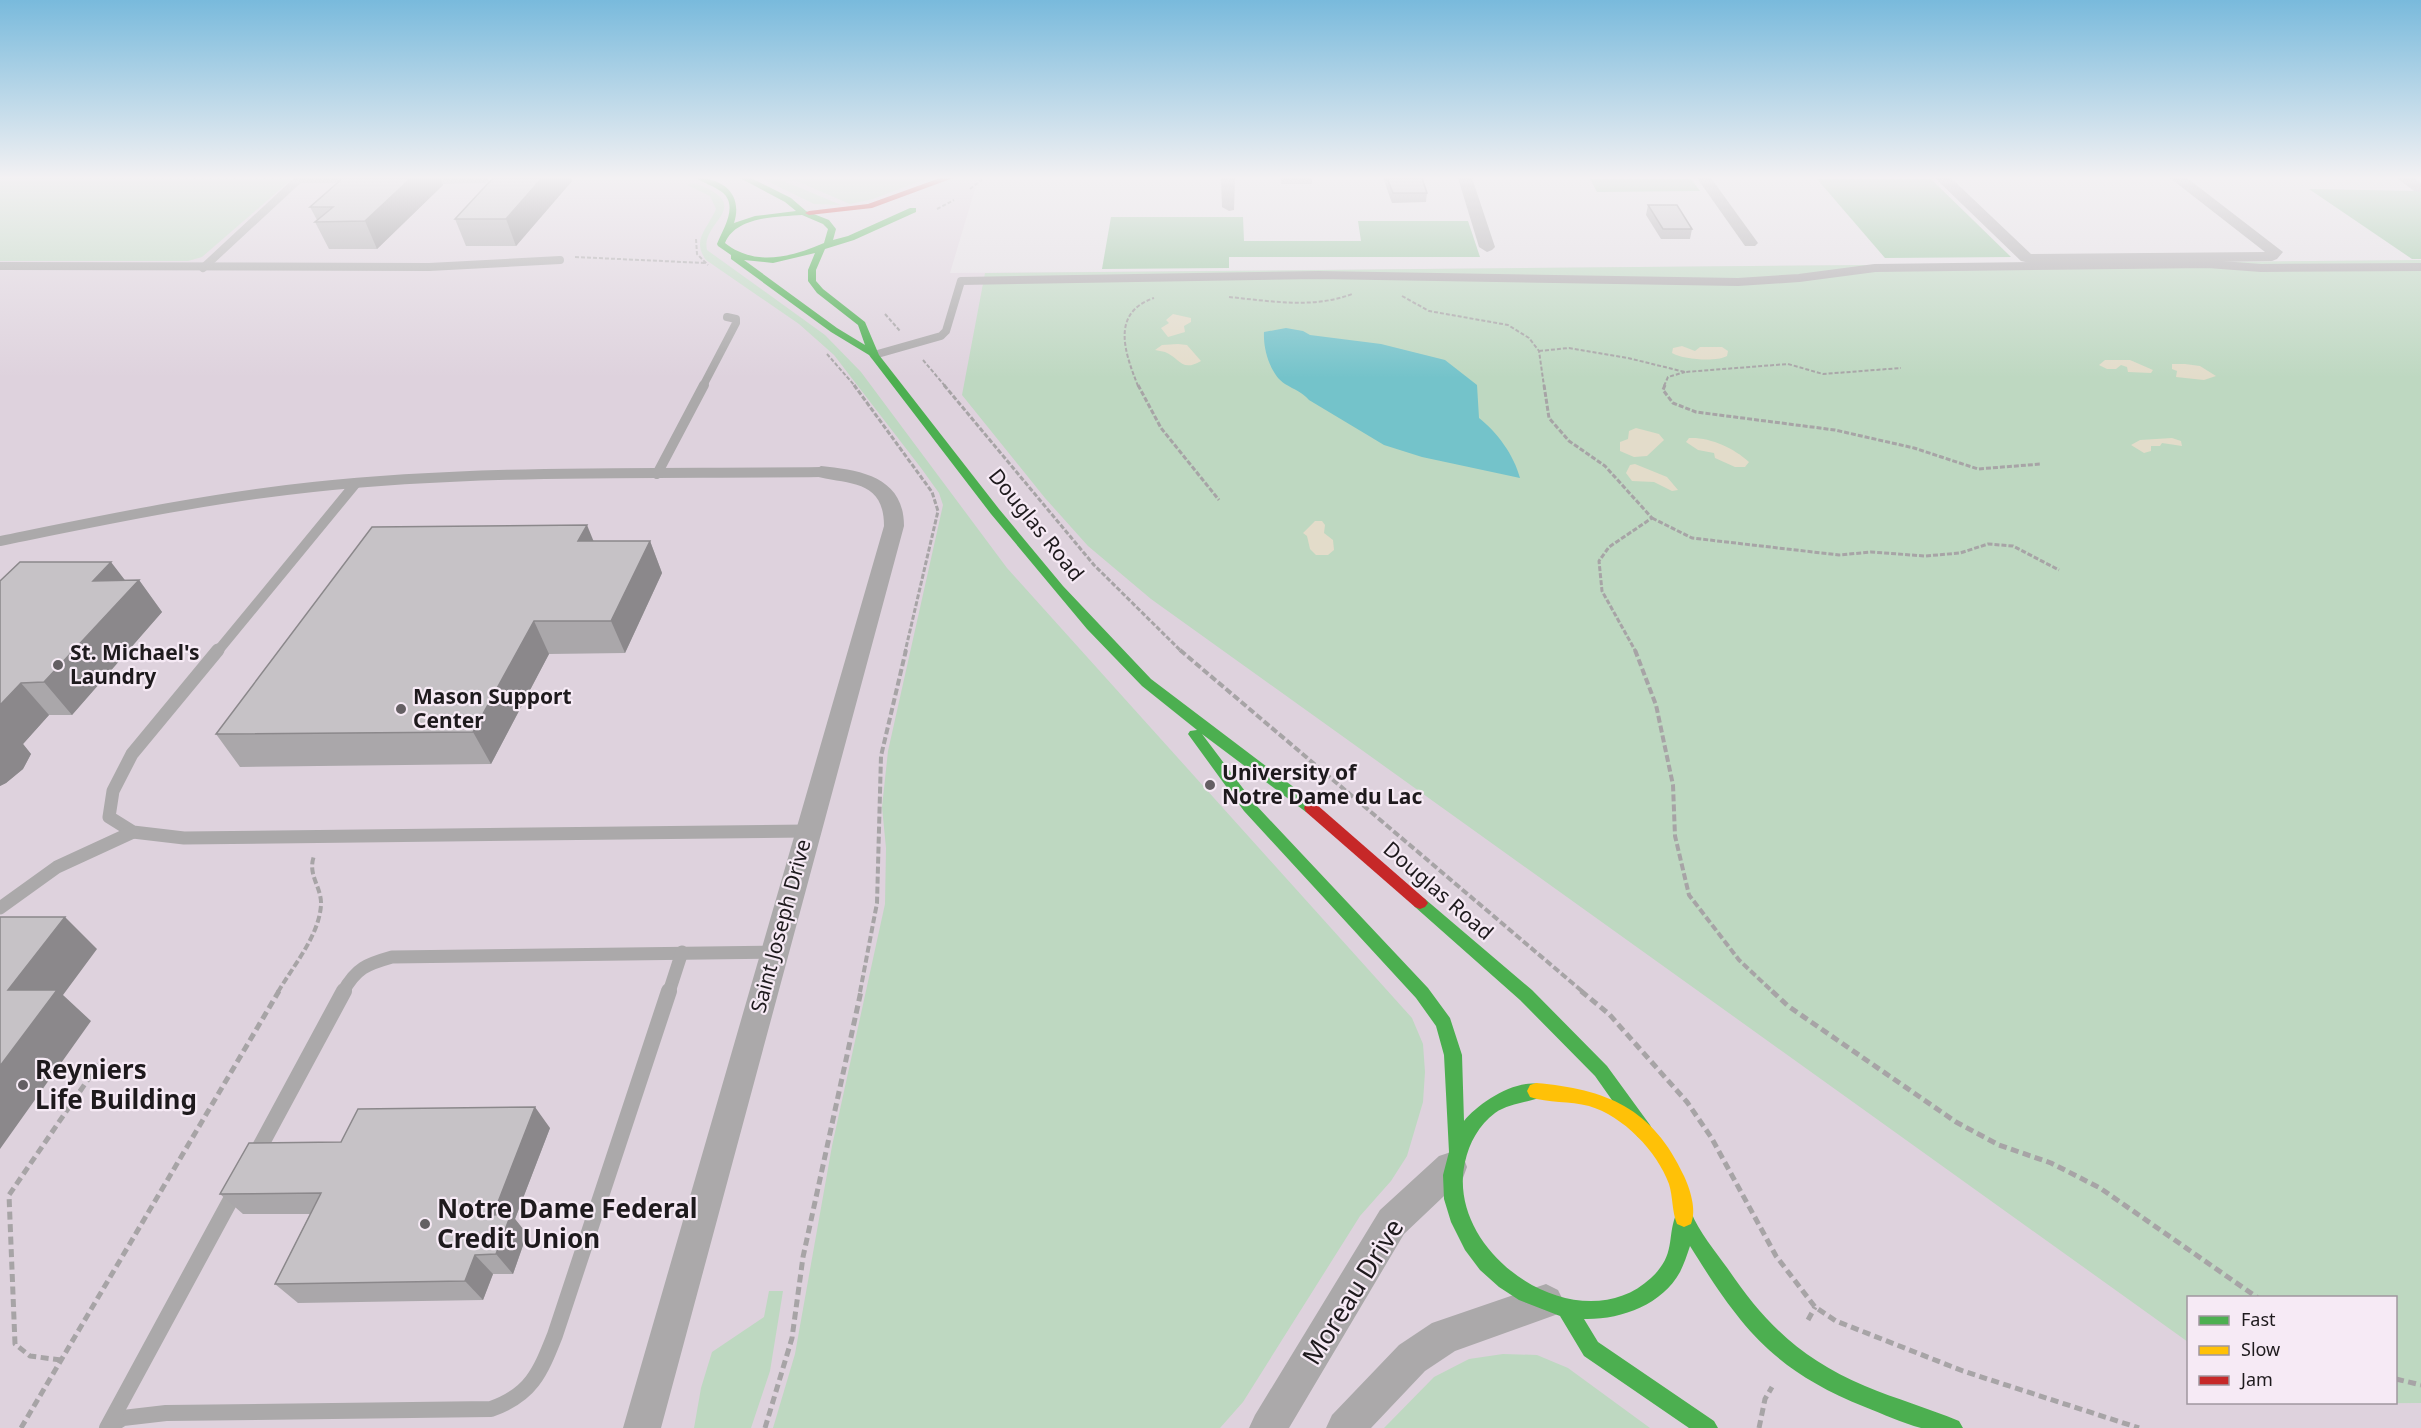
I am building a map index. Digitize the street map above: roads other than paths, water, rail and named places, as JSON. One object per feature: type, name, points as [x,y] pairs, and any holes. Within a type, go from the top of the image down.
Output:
[{"type":"street","points":[[722,245],[733,256],[749,260],[769,260],[829,245]]},
{"type":"street","points":[[2012,245],[2026,258],[2038,260],[2260,258],[2272,256],[2275,252],[2266,245]]},
{"type":"street","name":"Douglas Road","points":[[824,246],[812,270],[812,282],[862,324],[874,355],[1034,559],[1125,662],[1178,711],[1286,787],[1526,995],[1601,1071],[1644,1131]]},
{"type":"street","name":"Douglas Road","points":[[733,256],[834,330],[874,355]]},
{"type":"street","name":"Saint Joseph Drive","points":[[642,1428],[896,514],[890,498],[873,484],[844,474],[821,472]]},
{"type":"street","name":"Douglas Road","points":[[1178,711],[1249,807],[1422,993],[1444,1023],[1453,1055],[1452,1198],[1463,1230],[1483,1260],[1511,1285],[1556,1305]]},
{"type":"street","points":[[1345,1428],[1412,1358],[1445,1336],[1556,1305],[1604,1310],[1637,1301],[1663,1281],[1679,1255],[1686,1224],[1681,1190],[1666,1158],[1644,1131],[1611,1107],[1573,1093],[1536,1091],[1501,1100],[1474,1119],[1454,1157]]},
{"type":"street","name":"Moreau Drive","points":[[1268,1428],[1392,1222],[1454,1157]]},
{"type":"street","points":[[1686,1224],[1733,1292],[1764,1331],[1790,1355],[1838,1382],[1952,1428]]},
{"type":"street","points":[[1556,1305],[1591,1349],[1707,1428]]},
{"type":"lane","points":[[204,268],[229,245]]},
{"type":"lane","points":[[0,266],[429,267],[560,260]]},
{"type":"lane","points":[[874,355],[934,339],[946,331],[961,281],[1318,275],[1738,282],[1799,278],[1875,268],[1950,269],[2208,264],[2261,268],[2421,267]]},
{"type":"lane","points":[[657,474],[736,323],[736,320],[728,317]]},
{"type":"lane","points":[[0,541],[242,496],[356,483],[465,478],[821,472]]},
{"type":"lane","points":[[356,483],[132,754],[113,792],[109,817],[133,832],[184,838],[807,831]]},
{"type":"lane","points":[[0,908],[57,867],[133,832]]},
{"type":"lane","points":[[0,895],[15,895]]},
{"type":"lane","points":[[107,1428],[123,1418],[165,1413],[435,1412],[491,1409],[509,1404],[528,1391],[541,1371],[682,951]]},
{"type":"lane","points":[[107,1428],[350,980],[365,965],[392,957],[774,951]]},
{"type":"water","points":[[1286,328],[1303,331],[1310,335],[1381,344],[1445,360],[1477,385],[1479,418],[1504,445],[1514,461],[1520,478],[1422,457],[1384,445],[1309,400],[1280,380],[1268,361],[1264,332]]},
{"type":"place","name":"St. Michael's Laundry","points":[[58,665]]},
{"type":"place","name":"Mason Support Center","points":[[401,709]]},
{"type":"place","name":"University of Notre Dame du Lac","points":[[1210,785]]},
{"type":"place","name":"Reyniers Life Building","points":[[23,1085]]},
{"type":"place","name":"Notre Dame Federal Credit Union","points":[[425,1224]]}]
